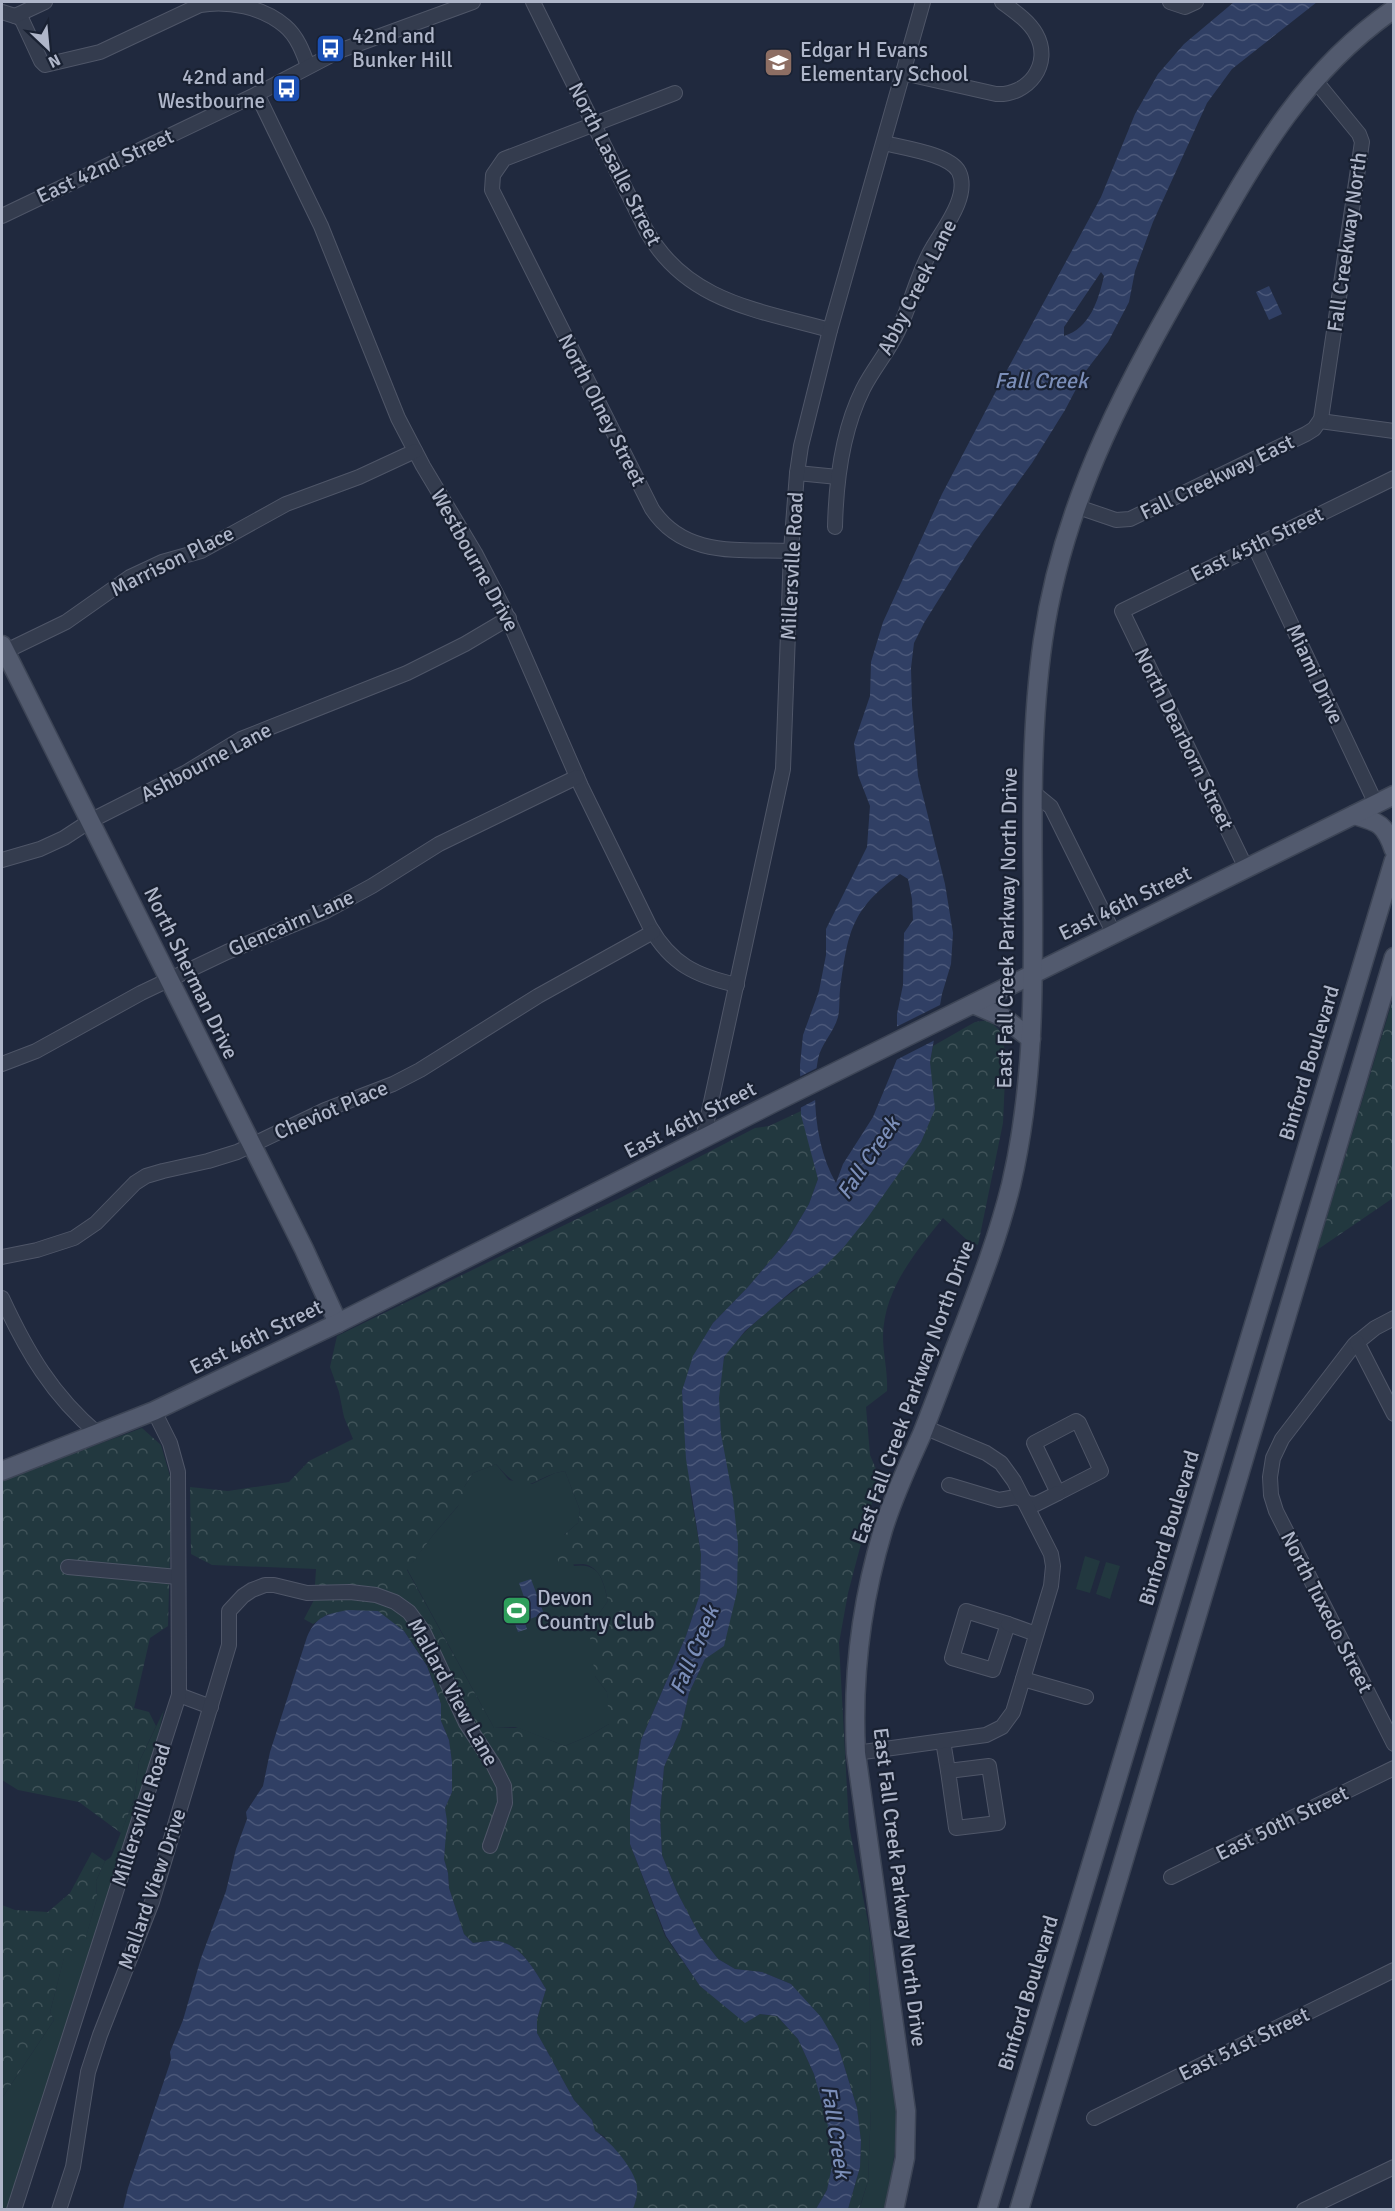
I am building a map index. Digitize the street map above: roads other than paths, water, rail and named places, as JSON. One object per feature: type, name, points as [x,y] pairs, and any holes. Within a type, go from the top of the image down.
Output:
[{"type":"main road","name":"East Fall Creek Parkway North Drive","points":[[894,2210],[905,2158],[907,2132],[905,2098],[856,1753],[856,1676],[861,1624],[868,1587],[886,1520],[985,1268],[1010,1187],[1025,1107],[1031,1039],[1033,974],[1037,700],[1043,640],[1054,580],[1075,506],[1106,431],[1148,348],[1247,174],[1314,79],[1361,33],[1394,9]]},
{"type":"main road","name":"North Sherman Drive","points":[[2,650],[304,1249],[338,1323]]},
{"type":"main road","name":"East 46th Street","points":[[2,1471],[154,1411],[338,1323],[773,1103],[1394,795]]},
{"type":"main road","points":[[1354,815],[1373,820],[1382,826],[1394,850]]},
{"type":"main road","name":"Binford Boulevard","points":[[987,2210],[1394,860]]},
{"type":"main road","points":[[1019,2210],[1394,957]]},
{"type":"main road","points":[[966,1008],[1003,1017],[1031,1039]]},
{"type":"street","points":[[8,14],[45,2]]},
{"type":"street","name":"East 42nd Street","points":[[2,216],[257,94],[339,51],[473,2]]},
{"type":"street","name":"North Lasalle Street","points":[[533,2],[653,241],[669,262],[699,288],[726,301],[830,330]]},
{"type":"street","name":"Millersville Road","points":[[704,1139],[783,769],[791,552],[797,473],[808,415],[923,2]]},
{"type":"street","points":[[903,73],[996,94],[1009,93],[1025,87],[1034,78],[1040,66],[1041,44],[1033,29],[1002,2]]},
{"type":"street","points":[[1174,4],[1185,7],[1196,2]]},
{"type":"street","points":[[8,14],[22,20],[45,66],[100,52],[201,5],[234,4],[262,13],[285,25],[296,39],[308,66]]},
{"type":"street","name":"Fall Creekway North","points":[[1314,79],[1359,134],[1362,142],[1320,421]]},
{"type":"street","points":[[594,124],[675,93]]},
{"type":"street","name":"Westbourne Drive","points":[[257,94],[317,218],[383,385],[415,451],[479,561],[509,618],[577,777],[653,932],[668,953],[685,966],[708,978],[737,985]]},
{"type":"street","name":"North Olney Street","points":[[594,124],[509,157],[499,164],[494,173],[492,188],[495,198],[652,509],[660,519],[679,536],[699,545],[791,552]]},
{"type":"street","name":"Abby Creek Lane","points":[[835,527],[838,477],[859,396],[898,332],[922,267],[953,215],[961,186],[960,174],[950,162],[884,143]]},
{"type":"street","points":[[1320,421],[1394,431]]},
{"type":"street","name":"Fall Creekway East","points":[[1075,506],[1116,520],[1130,519],[1306,434],[1320,421]]},
{"type":"street","name":"Marrison Place","points":[[2,650],[66,622],[130,577],[162,562],[201,551],[286,504],[365,475],[415,451]]},
{"type":"street","points":[[797,473],[838,477]]},
{"type":"street","name":"East 45th Street","points":[[1122,610],[1254,545],[1392,484]]},
{"type":"street","name":"Miami Drive","points":[[1254,545],[1376,804]]},
{"type":"street","name":"North Dearborn Street","points":[[1122,610],[1246,868]]},
{"type":"street","name":"Ashbourne Lane","points":[[2,860],[48,846],[90,821],[179,777],[241,739],[407,673],[465,644],[509,618]]},
{"type":"street","name":"Glencairn Lane","points":[[2,1064],[36,1051],[169,980],[227,952],[326,911],[372,886],[439,844],[577,777]]},
{"type":"street","points":[[1034,793],[1051,807],[1114,934]]},
{"type":"street","name":"Cheviot Place","points":[[2,1257],[37,1250],[74,1238],[96,1223],[135,1183],[146,1176],[216,1159],[325,1110],[420,1071],[538,996],[653,932]]},
{"type":"street","points":[[2,1298],[25,1346],[56,1392],[98,1434]]},
{"type":"street","points":[[1394,1318],[1375,1328],[1357,1342],[1394,1414]]},
{"type":"street","name":"North Tuxedo Street","points":[[1357,1342],[1282,1439],[1273,1458],[1270,1477],[1271,1494],[1276,1511],[1394,1744]]},
{"type":"street","name":"Millersville Road","points":[[14,2210],[179,1695],[178,1472],[170,1443],[154,1411]]},
{"type":"street","points":[[949,1485],[999,1500],[1016,1497],[1036,1504],[1058,1493],[1101,1471],[1076,1421],[1034,1443],[1058,1493]]},
{"type":"street","points":[[856,1753],[986,1735],[1002,1726],[1013,1712],[1051,1586],[1053,1566],[1049,1550],[1012,1477],[998,1460],[986,1453],[924,1426]]},
{"type":"street","points":[[68,1567],[178,1577]]},
{"type":"street","name":"Mallard View Drive","points":[[59,2210],[73,2167],[88,2072],[99,2035],[152,1902],[229,1645],[229,1611],[243,1596],[265,1585]]},
{"type":"street","name":"Mallard View Lane","points":[[265,1585],[280,1586],[307,1593],[350,1592],[376,1595],[395,1602],[414,1618],[425,1634],[466,1723],[493,1764],[504,1786],[505,1803],[490,1846]]},
{"type":"street","points":[[1008,1623],[993,1670],[952,1658],[966,1611],[1008,1623],[1036,1634]]},
{"type":"street","points":[[1023,1679],[1086,1697]]},
{"type":"street","points":[[179,1695],[211,1707]]},
{"type":"street","points":[[943,1741],[957,1828],[998,1823],[989,1766],[948,1772]]},
{"type":"street","name":"East 50th Street","points":[[1171,1877],[1394,1768]]},
{"type":"street","name":"East 51st Street","points":[[1094,2118],[1394,1970]]},
{"type":"street","points":[[1305,2210],[1394,2167]]},
{"type":"water","name":"Fall Creek","points":[[1234,2],[1317,2],[1232,69],[1207,103],[1153,222],[1135,271],[1129,302],[1108,342],[1085,372],[1065,410],[1032,463],[974,543],[914,643],[911,668],[912,705],[918,776],[945,884],[953,933],[951,964],[942,994],[930,1062],[935,1109],[921,1142],[843,1248],[818,1273],[793,1290],[745,1331],[724,1357],[719,1398],[721,1434],[733,1498],[738,1544],[737,1592],[724,1646],[705,1659],[689,1693],[681,1728],[664,1767],[660,1815],[662,1855],[677,1892],[700,1936],[718,1959],[735,1969],[762,1972],[791,1984],[821,2017],[838,2046],[857,2108],[861,2141],[860,2167],[848,2209],[816,2209],[827,2190],[835,2152],[814,2074],[798,2039],[777,2016],[760,2014],[745,2023],[700,1986],[666,1936],[630,1844],[630,1809],[641,1740],[686,1636],[700,1594],[701,1554],[686,1459],[682,1391],[693,1356],[713,1323],[748,1287],[787,1241],[809,1204],[818,1179],[801,1115],[800,1065],[803,1035],[819,991],[826,955],[826,929],[867,847],[870,806],[858,775],[854,743],[870,696],[871,662],[883,622],[942,494],[1101,197],[1135,114],[1158,74],[1184,44]],"holes":[[[1101,272],[1104,276],[1092,312],[1080,327],[1064,336],[1064,327]],[[900,874],[908,879],[913,920],[904,933],[903,985],[897,1014],[897,1059],[873,1117],[843,1164],[836,1183],[824,1155],[817,1122],[815,1090],[818,1059],[838,1017],[846,953],[854,924],[871,899]]]},
{"type":"water","points":[[1269,286],[1282,314],[1269,320],[1256,292]]},
{"type":"water","points":[[531,1579],[544,1614],[524,1621],[527,1629],[518,1632],[508,1604],[524,1597],[519,1583]]},
{"type":"water","points":[[348,1610],[378,1611],[404,1631],[427,1666],[441,1704],[441,1721],[449,1740],[452,1792],[445,1808],[447,1821],[444,1859],[449,1888],[464,1934],[473,1943],[495,1941],[516,1949],[528,1961],[546,1989],[537,2019],[537,2033],[574,2100],[592,2120],[595,2131],[607,2140],[633,2175],[637,2188],[633,2209],[123,2209],[171,2060],[170,2052],[226,1891],[236,1849],[247,1819],[246,1812],[263,1786],[270,1752],[307,1637],[318,1620]]},
{"type":"place","name":"42nd and Bunker Hill","points":[[331,48]]},
{"type":"place","name":"Edgar H Evans Elementary School","points":[[779,62]]},
{"type":"place","name":"42nd and Westbourne","points":[[286,89]]},
{"type":"place","name":"Devon Country Club","points":[[516,1610]]}]
